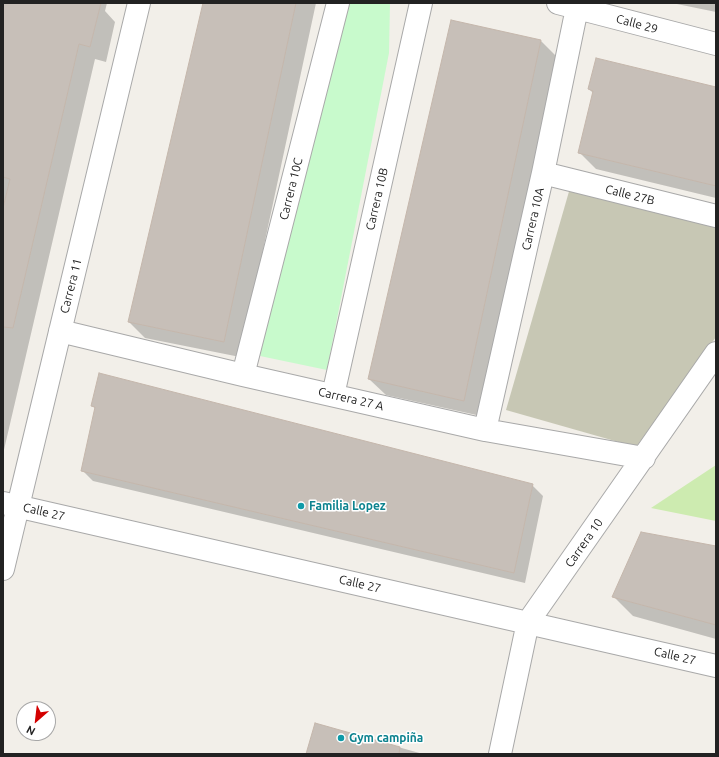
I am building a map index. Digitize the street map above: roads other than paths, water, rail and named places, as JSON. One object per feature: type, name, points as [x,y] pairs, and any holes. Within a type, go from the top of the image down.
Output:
[{"type":"street","name":"Carrera 11","points":[[3,569],[10,504],[60,331],[139,3]]},
{"type":"street","name":"Carrera 10C","points":[[243,374],[338,3]]},
{"type":"street","name":"Carrera 10B","points":[[333,395],[421,3]]},
{"type":"street","name":"Calle 29","points":[[567,5],[716,44]]},
{"type":"street","name":"Carrera 10A","points":[[486,430],[544,173],[567,5]]},
{"type":"street","name":"Calle 27B","points":[[544,173],[716,216]]},
{"type":"street","name":"Carrera 27 A","points":[[60,331],[486,430],[644,458]]},
{"type":"street","name":"Carrera 10","points":[[500,754],[528,622],[716,353]]},
{"type":"street","name":"Calle 27","points":[[10,504],[716,666]]},
{"type":"place","name":"Familia Lopez","points":[[301,506]]},
{"type":"place","name":"Gym campiña","points":[[341,738]]}]
